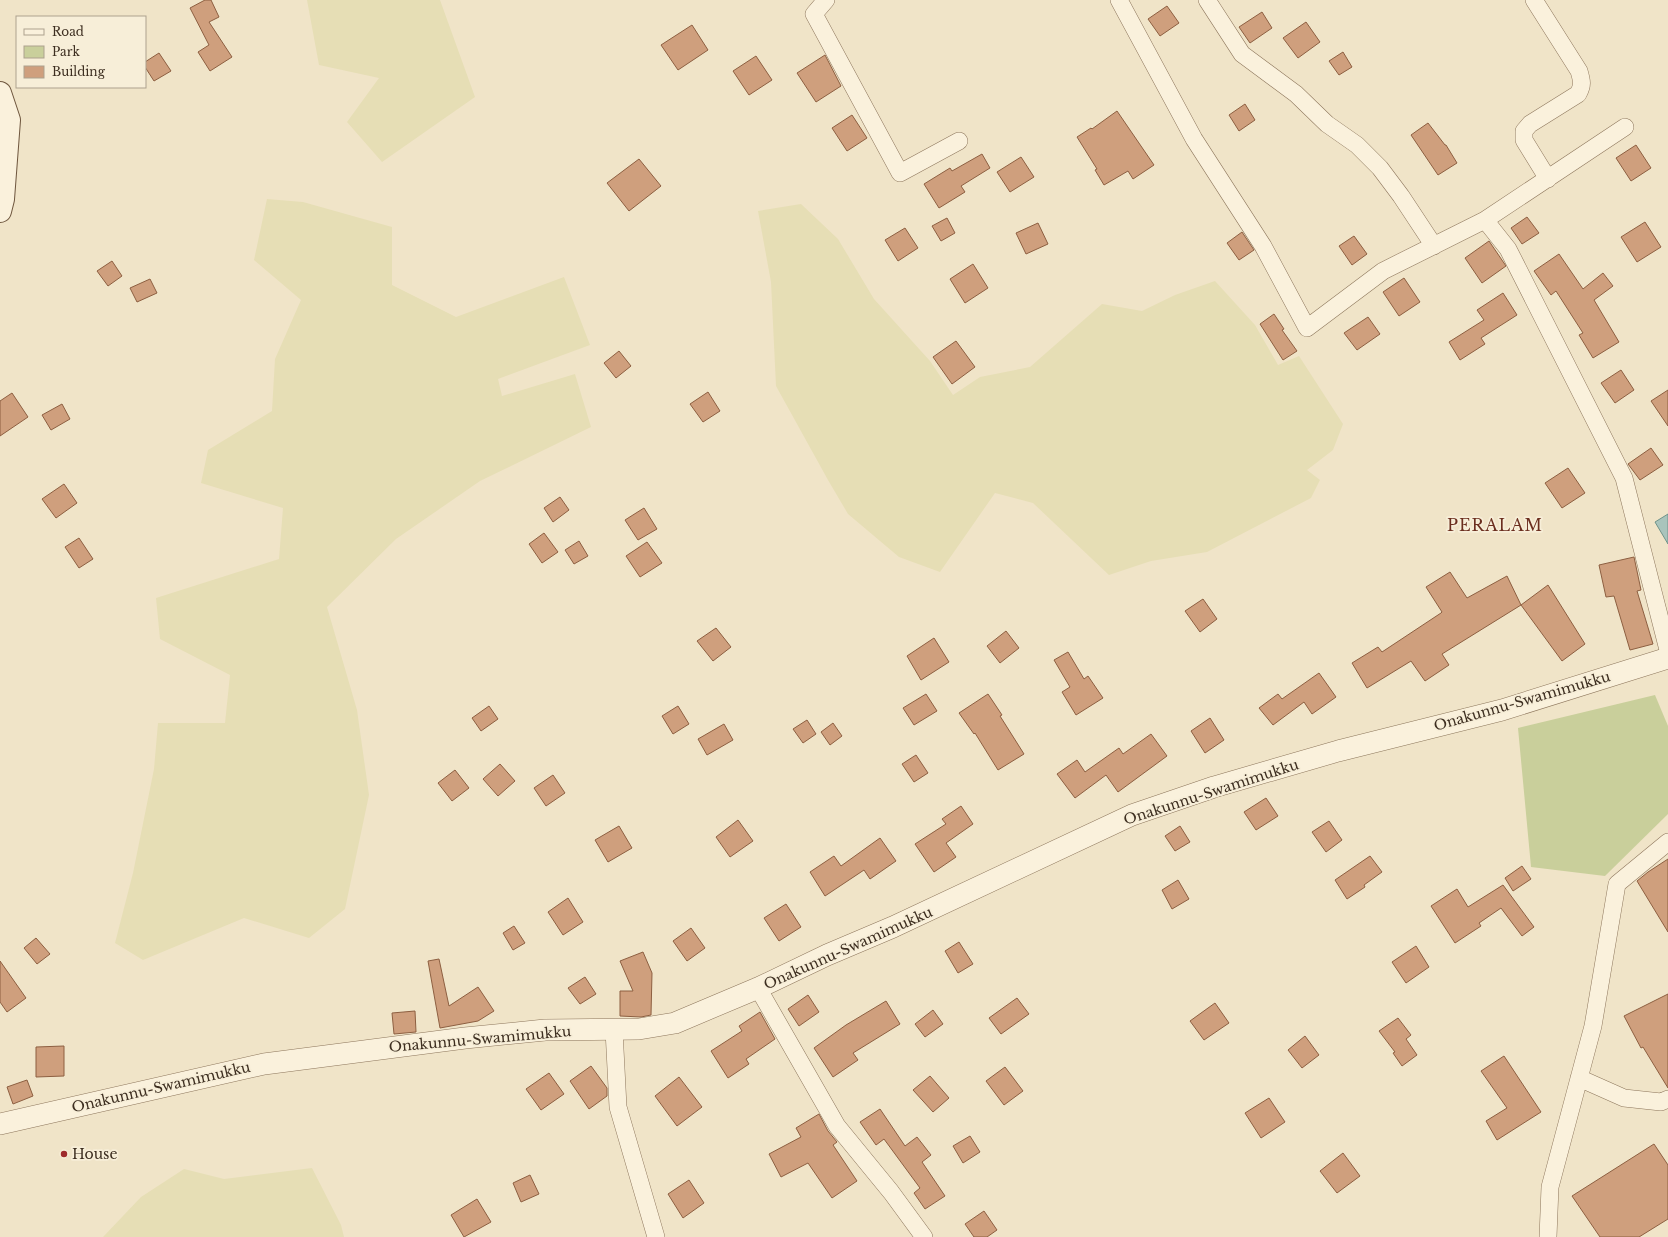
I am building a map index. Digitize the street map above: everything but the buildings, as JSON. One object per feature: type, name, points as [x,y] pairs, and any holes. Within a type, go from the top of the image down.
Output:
[{"type":"main road","points":[[0,93],[10,120],[3,199],[0,211]]},
{"type":"street","points":[[826,0],[814,14],[900,173],[959,141]]},
{"type":"street","points":[[1119,0],[1194,139],[1263,246],[1306,328],[1383,271],[1485,220],[1625,127]]},
{"type":"street","points":[[1206,0],[1242,54],[1296,94],[1327,124],[1357,145],[1380,168],[1401,196],[1434,246]]},
{"type":"street","points":[[1534,0],[1579,71],[1582,81],[1582,87],[1578,94],[1530,124],[1524,131],[1524,140],[1548,179]]},
{"type":"street","points":[[1485,220],[1508,249],[1624,478],[1668,650]]},
{"type":"street","name":"Onakunnu-Swamimukku","points":[[0,1124],[264,1064],[457,1039],[545,1030],[639,1029],[675,1023],[758,988],[827,955],[893,928],[1132,815],[1214,787],[1323,755],[1502,710],[1668,658]]},
{"type":"street","points":[[1548,1237],[1550,1187],[1593,1026],[1617,884],[1668,842]]},
{"type":"street","points":[[758,988],[836,1126],[891,1192],[924,1237]]},
{"type":"street","points":[[614,1030],[618,1107],[656,1237]]},
{"type":"street","points":[[1579,1078],[1624,1098],[1662,1102],[1668,1100]]},
{"type":"shaded area","points":[[307,0],[440,0],[475,97],[382,162],[347,122],[379,78],[319,65]]},
{"type":"shaded area","points":[[267,199],[303,202],[392,227],[392,285],[456,317],[564,277],[590,345],[498,379],[502,396],[575,374],[591,427],[480,481],[396,539],[327,607],[357,710],[369,795],[345,909],[309,938],[244,918],[143,960],[115,943],[133,873],[154,769],[158,723],[225,723],[230,675],[160,639],[156,598],[279,559],[283,508],[201,483],[208,450],[272,411],[275,359],[301,300],[254,260]]},
{"type":"shaded area","points":[[801,204],[838,239],[874,299],[930,361],[953,395],[980,377],[1030,367],[1102,304],[1142,311],[1175,295],[1215,281],[1255,325],[1278,365],[1299,356],[1343,424],[1333,450],[1307,470],[1320,480],[1311,498],[1207,552],[1151,561],[1109,575],[1033,503],[995,493],[940,572],[899,557],[848,514],[776,386],[771,282],[758,211]]},
{"type":"shaded area","points":[[312,1168],[341,1225],[344,1237],[103,1237],[141,1197],[184,1169],[224,1179]]},
{"type":"green space","points":[[1655,695],[1668,726],[1668,814],[1605,876],[1531,867],[1518,728]]},
{"type":"water","points":[[1668,514],[1668,544],[1655,522]]},
{"type":"place","name":"House","points":[[64,1154]]},
{"type":"district","name":"PERALAM","points":[[1495,525]]}]
